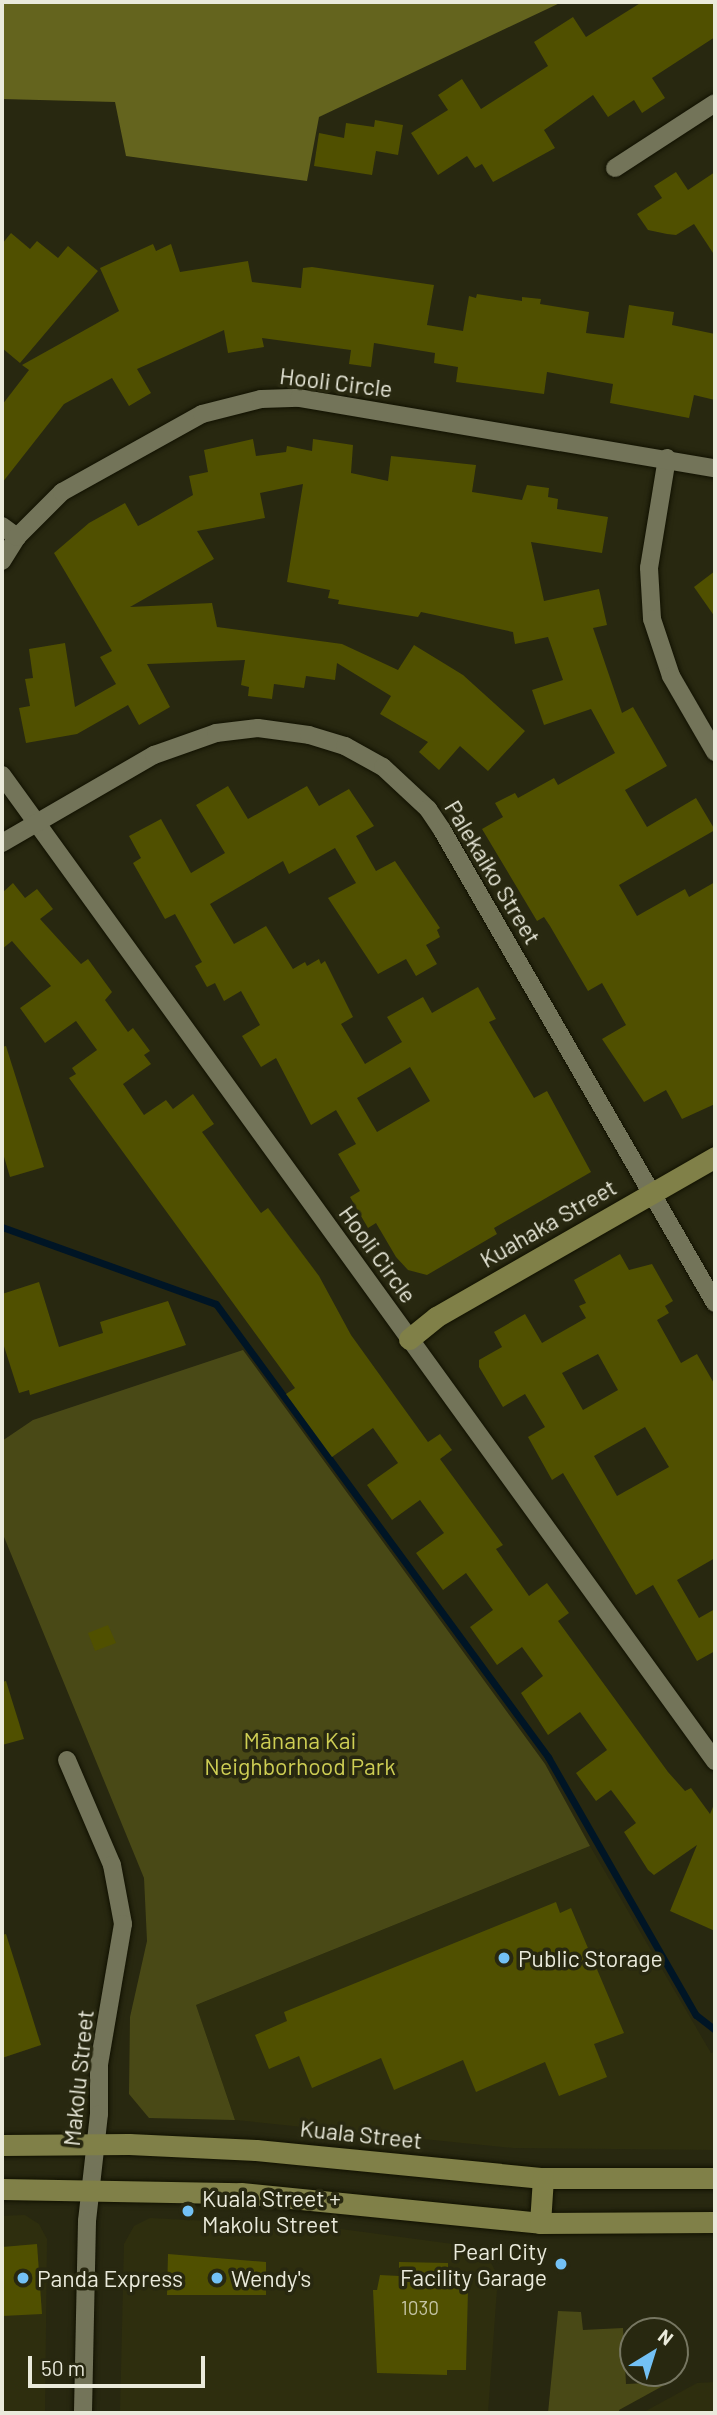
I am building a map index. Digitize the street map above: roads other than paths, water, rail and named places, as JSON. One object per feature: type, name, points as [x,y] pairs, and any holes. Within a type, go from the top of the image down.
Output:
[{"type":"main road","name":"Kuahaka Street","points":[[409,1339],[436,1317],[715,1157]]},
{"type":"main road","name":"Kuala Street","points":[[2,2146],[96,2144],[256,2150],[543,2178],[715,2178]]},
{"type":"main road","points":[[540,2223],[543,2178]]},
{"type":"main road","points":[[2,2189],[241,2193],[540,2223],[715,2222]]},
{"type":"street","points":[[615,168],[715,103]]},
{"type":"street","name":"Hooli Circle","points":[[2,561],[17,537],[62,492],[180,425],[220,407],[261,399],[299,398],[715,468]]},
{"type":"street","points":[[667,458],[649,568],[652,619],[671,676],[715,752]]},
{"type":"street","points":[[2,526],[17,537]]},
{"type":"street","name":"Palekaiko Street","points":[[2,843],[154,755],[216,733],[284,730],[329,740],[363,755],[411,791],[442,830],[715,1303]]},
{"type":"street","name":"Hooli Circle","points":[[2,775],[715,1761]]},
{"type":"street","name":"Makolu Street","points":[[67,1760],[112,1865],[123,1907],[123,1944],[99,2065],[96,2144],[90,2189],[83,2413]]},
{"type":"waterway","points":[[2,1227],[216,1304],[548,1757],[696,2015],[715,2030]]},
{"type":"place","name":"Public Storage","points":[[504,1958]]},
{"type":"place","name":"Kuala Street + Makolu Street","points":[[188,2211]]},
{"type":"place","name":"Pearl City Facility Garage","points":[[561,2264]]},
{"type":"place","name":"Panda Express","points":[[23,2278]]},
{"type":"place","name":"Wendy's","points":[[217,2278]]},
{"type":"park label","name":"Mānana Kai Neighborhood Park","points":[[300,1753]]}]
